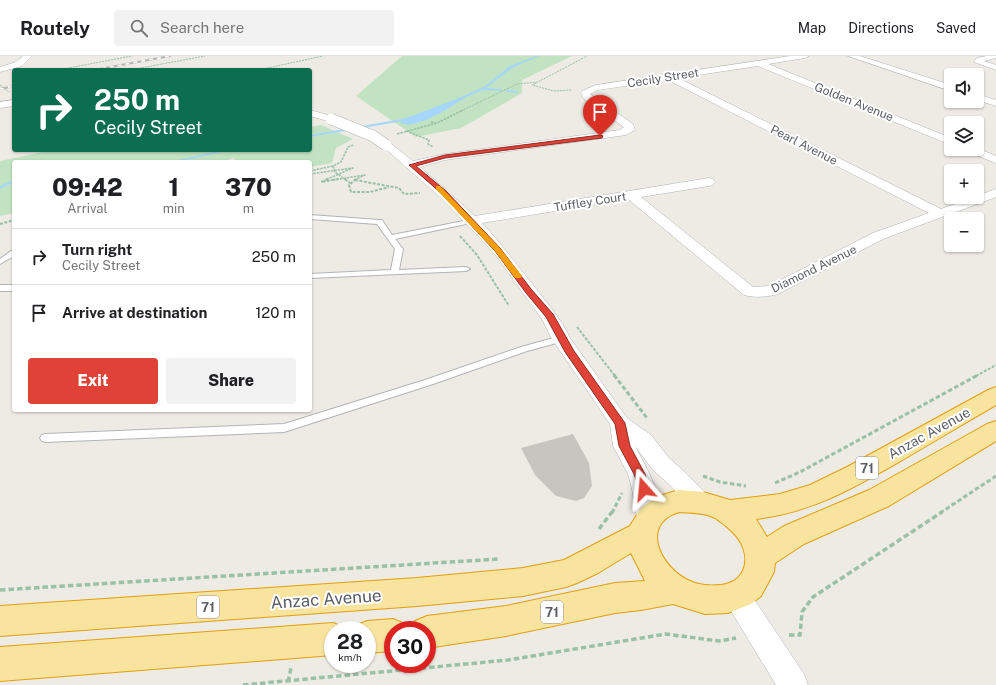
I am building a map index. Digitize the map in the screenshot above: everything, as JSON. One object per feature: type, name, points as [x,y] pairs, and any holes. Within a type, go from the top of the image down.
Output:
[{"type":"highway","name":"Anzac Avenue","points":[[727,512],[780,505],[818,493],[856,474],[996,395]]},
{"type":"highway","name":"71","points":[[760,557],[794,535],[879,498],[996,430]]},
{"type":"highway","name":"71","points":[[679,501],[699,502],[727,512],[749,531],[757,544],[760,557],[759,573],[751,587],[736,596],[718,600],[696,597],[676,589],[656,573],[644,553],[645,525],[662,507],[679,501]]},
{"type":"highway","name":"Anzac Avenue","points":[[0,621],[417,592],[523,582],[566,573],[587,564],[622,543],[645,525]]},
{"type":"highway","name":"71","points":[[436,631],[506,622],[615,598],[641,596],[676,589]]},
{"type":"highway","points":[[0,664],[324,640]]},
{"type":"street","points":[[0,70],[19,64],[28,56]]},
{"type":"street","name":"Cecily Street","points":[[587,91],[804,56]]},
{"type":"street","points":[[852,56],[944,86]]},
{"type":"street","points":[[996,56],[980,60],[978,62],[996,68]]},
{"type":"street","name":"Golden Avenue","points":[[758,63],[944,139]]},
{"type":"street","name":"Pearl Avenue","points":[[669,77],[939,213]]},
{"type":"street","points":[[412,165],[445,157],[616,134],[630,130],[629,126],[587,97],[585,93],[587,91]]},
{"type":"street","points":[[984,99],[996,103]]},
{"type":"street","points":[[0,105],[12,104]]},
{"type":"street","points":[[312,114],[331,119],[372,136],[412,165],[444,193],[498,249],[529,291],[550,316],[557,327],[561,339],[620,423],[643,441],[661,464],[679,480],[699,502]]},
{"type":"street","points":[[984,155],[996,160]]},
{"type":"street","name":"Tuffley Court","points":[[471,221],[632,196],[709,182]]},
{"type":"street","name":"Diamond Avenue","points":[[632,196],[750,292],[772,291],[878,236],[996,193]]},
{"type":"street","points":[[620,423],[624,446],[639,474],[644,489],[645,525]]},
{"type":"street","points":[[736,596],[794,685]]},
{"type":"lane","points":[[312,217],[379,222],[392,237],[399,249],[394,273]]},
{"type":"lane","points":[[392,237],[449,224],[471,221]]},
{"type":"lane","points":[[0,262],[12,254]]},
{"type":"lane","points":[[312,276],[466,269]]},
{"type":"lane","points":[[0,288],[12,288]]},
{"type":"lane","points":[[46,438],[284,428],[429,382],[524,349],[561,339]]},
{"type":"path","points":[[69,68],[132,56]]},
{"type":"path","points":[[141,68],[204,56]]},
{"type":"path","points":[[267,68],[324,56]]},
{"type":"path","points":[[587,56],[532,85],[554,91],[587,91]]},
{"type":"path","points":[[422,136],[406,131],[437,123],[517,84],[538,82]]},
{"type":"path","points":[[0,85],[9,92]]},
{"type":"path","points":[[431,122],[437,123]]},
{"type":"path","points":[[312,171],[333,166],[341,162],[348,147],[357,143]]},
{"type":"path","points":[[333,166],[334,170],[350,183]]},
{"type":"path","points":[[312,174],[353,168],[321,182],[365,175],[350,183],[350,192],[360,194],[371,193],[389,187]]},
{"type":"path","points":[[354,180],[378,183],[389,187],[399,188],[404,194],[426,192]]},
{"type":"path","points":[[0,224],[12,221]]},
{"type":"path","points":[[774,484],[800,472],[996,365]]},
{"type":"path","points":[[700,474],[720,482],[751,486]]},
{"type":"path","points":[[243,685],[508,660],[666,634],[719,641],[761,634],[800,635],[802,612],[813,597],[996,476]]},
{"type":"path","points":[[594,532],[600,528],[613,511],[622,494],[620,487]]},
{"type":"path","points":[[0,590],[501,558]]},
{"type":"green space","points":[[402,56],[572,56],[522,80],[522,93],[461,128],[416,137],[356,96]]},
{"type":"green space","points":[[321,125],[353,139],[336,148],[332,163],[312,167],[312,160],[236,160],[234,158],[227,160],[12,160],[12,213],[0,216],[0,161],[43,152],[312,152],[312,127]]},
{"type":"water","points":[[470,94],[437,115],[426,120],[408,124],[401,123],[401,120]]},
{"type":"building","points":[[573,434],[589,463],[592,486],[584,498],[576,501],[556,496],[535,475],[521,448]]},
{"type":"waterway","points":[[446,104],[485,88],[511,67],[538,56]]},
{"type":"waterway","points":[[483,89],[501,90]]},
{"type":"waterway","points":[[507,91],[517,92]]},
{"type":"waterway","points":[[312,136],[408,119]]},
{"type":"waterway","points":[[181,160],[219,152]]},
{"type":"waterway","points":[[0,188],[12,182]]},
{"type":"railway","points":[[105,68],[170,56]]},
{"type":"railway","points":[[0,89],[12,86]]},
{"type":"slow traffic","points":[[438,188],[498,249],[518,276]]},
{"type":"route","points":[[600,136],[445,157],[412,165],[444,193],[498,249],[538,303],[550,316],[557,327],[561,339],[578,365],[620,423],[624,446],[630,454],[644,489]]}]
